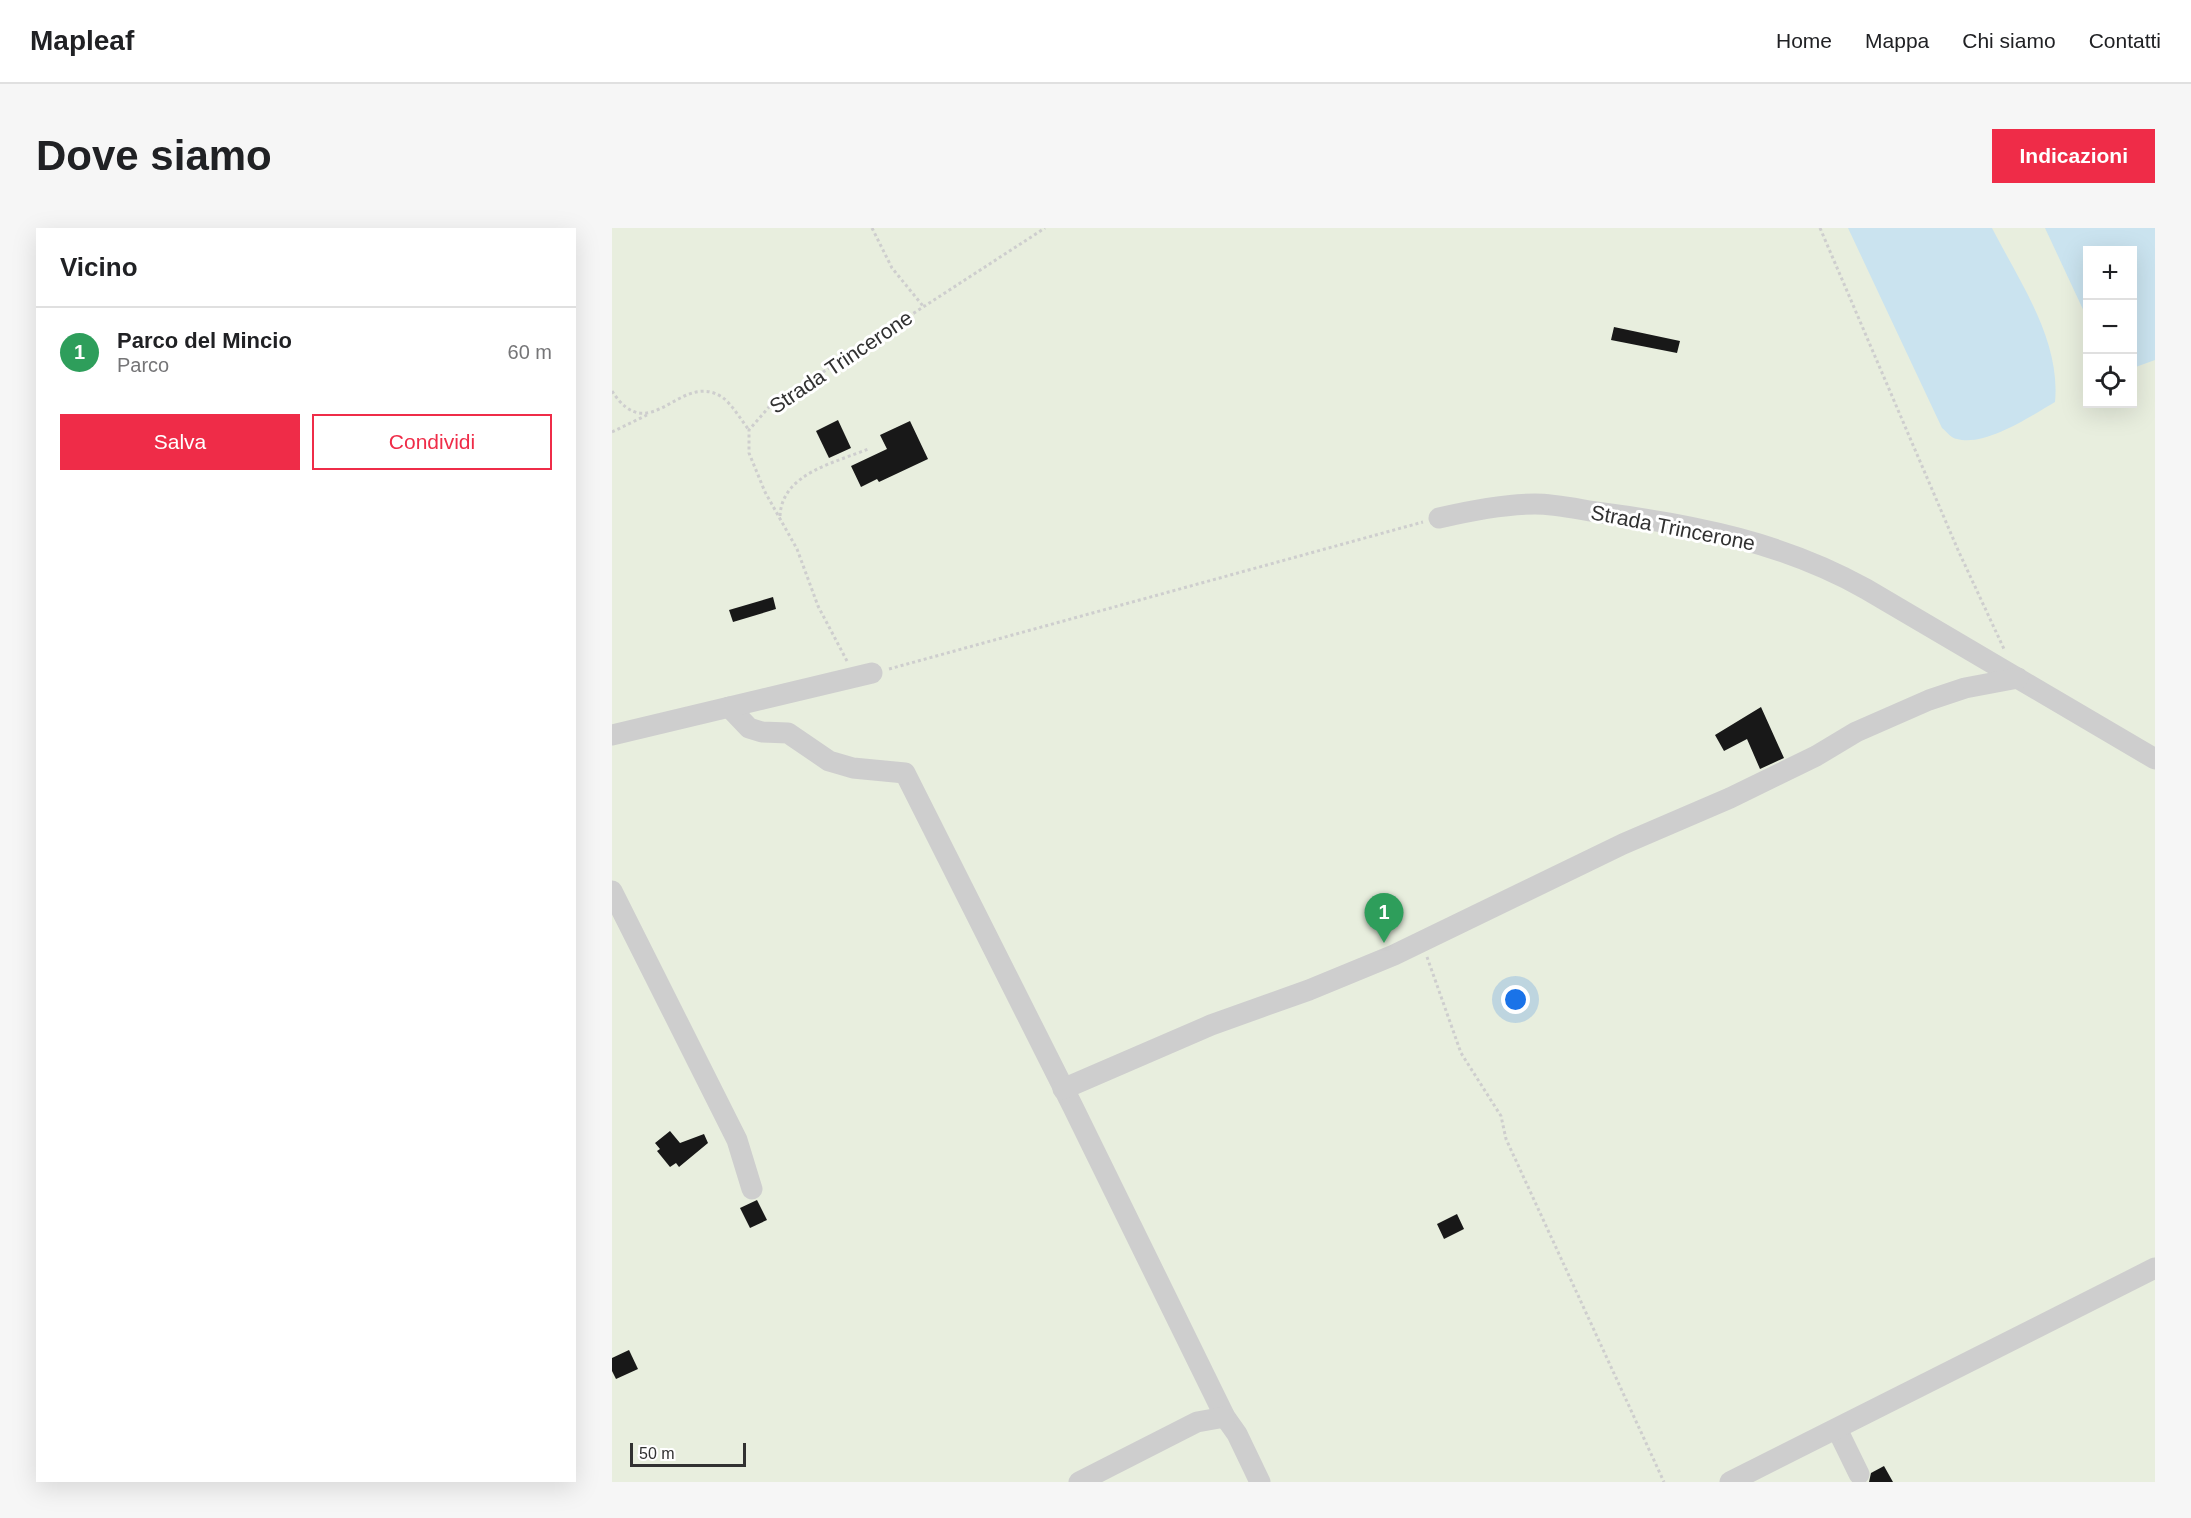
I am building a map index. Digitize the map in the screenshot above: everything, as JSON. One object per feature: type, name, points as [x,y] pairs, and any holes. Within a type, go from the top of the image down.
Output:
[{"type":"street","name":"Strada Trincerone","points":[[1439,518],[1535,504],[1653,520],[1730,535],[1827,567],[2155,759]]},
{"type":"street","points":[[612,735],[864,676]]},
{"type":"street","points":[[1063,1089],[1211,1024],[1309,990],[1422,941],[1623,844],[1730,798],[1816,756],[1856,732],[1918,704],[1965,688],[2018,678]]},
{"type":"street","points":[[729,707],[749,728],[762,732],[788,733],[829,761],[853,768],[905,772],[1225,1418],[1237,1434],[1260,1482]]},
{"type":"street","points":[[612,891],[737,1140],[752,1189]]},
{"type":"street","points":[[1730,1482],[2155,1268]]},
{"type":"street","points":[[1079,1482],[1197,1422],[1225,1418]]},
{"type":"street","points":[[1837,1429],[1859,1474]]},
{"type":"path","points":[[872,228],[892,268],[924,307]]},
{"type":"path","name":"Strada Trincerone","points":[[864,676],[819,606],[797,549],[749,453],[749,430],[769,407],[1045,228]]},
{"type":"path","points":[[1820,228],[1958,550],[2018,678]]},
{"type":"path","points":[[612,391],[632,412],[648,415]]},
{"type":"path","points":[[612,432],[695,391],[710,392],[724,398],[749,430]]},
{"type":"path","points":[[780,518],[782,500],[792,484],[868,448]]},
{"type":"path","points":[[864,676],[1439,518]]},
{"type":"path","points":[[1422,941],[1461,1053],[1501,1116],[1506,1139],[1664,1482]]},
{"type":"green space","points":[[612,228],[2155,228],[2155,1482],[612,1482]]},
{"type":"water","points":[[1848,228],[1992,228],[2045,334],[2055,379],[2055,402],[2008,429],[1981,439],[1968,440],[1949,435],[1942,428]]},
{"type":"water","points":[[2045,228],[2155,228],[2155,360],[2137,367],[2137,246],[2083,246],[2083,309]]},
{"type":"building","points":[[1614,327],[1680,341],[1677,353],[1611,340]]},
{"type":"building","points":[[838,420],[851,448],[829,458],[816,431]]},
{"type":"building","points":[[910,421],[928,459],[879,482],[877,479],[861,487],[851,466],[887,449],[880,435]]},
{"type":"building","points":[[773,597],[776,609],[733,622],[729,610]]},
{"type":"building","points":[[1761,707],[1784,758],[1760,769],[1747,739],[1724,751],[1715,735]]},
{"type":"building","points":[[670,1131],[680,1143],[704,1134],[708,1143],[679,1167],[676,1163],[670,1167],[657,1151],[660,1149],[655,1143]]},
{"type":"building","points":[[757,1200],[767,1220],[750,1228],[740,1208]]},
{"type":"building","points":[[1457,1214],[1464,1229],[1444,1239],[1437,1224]]},
{"type":"building","points":[[629,1350],[638,1369],[616,1379],[612,1371],[612,1358]]},
{"type":"building","points":[[1884,1466],[1893,1482],[1869,1482],[1871,1473]]},
{"type":"place","name":"Parco del Mincio","points":[[1384,943]]}]
